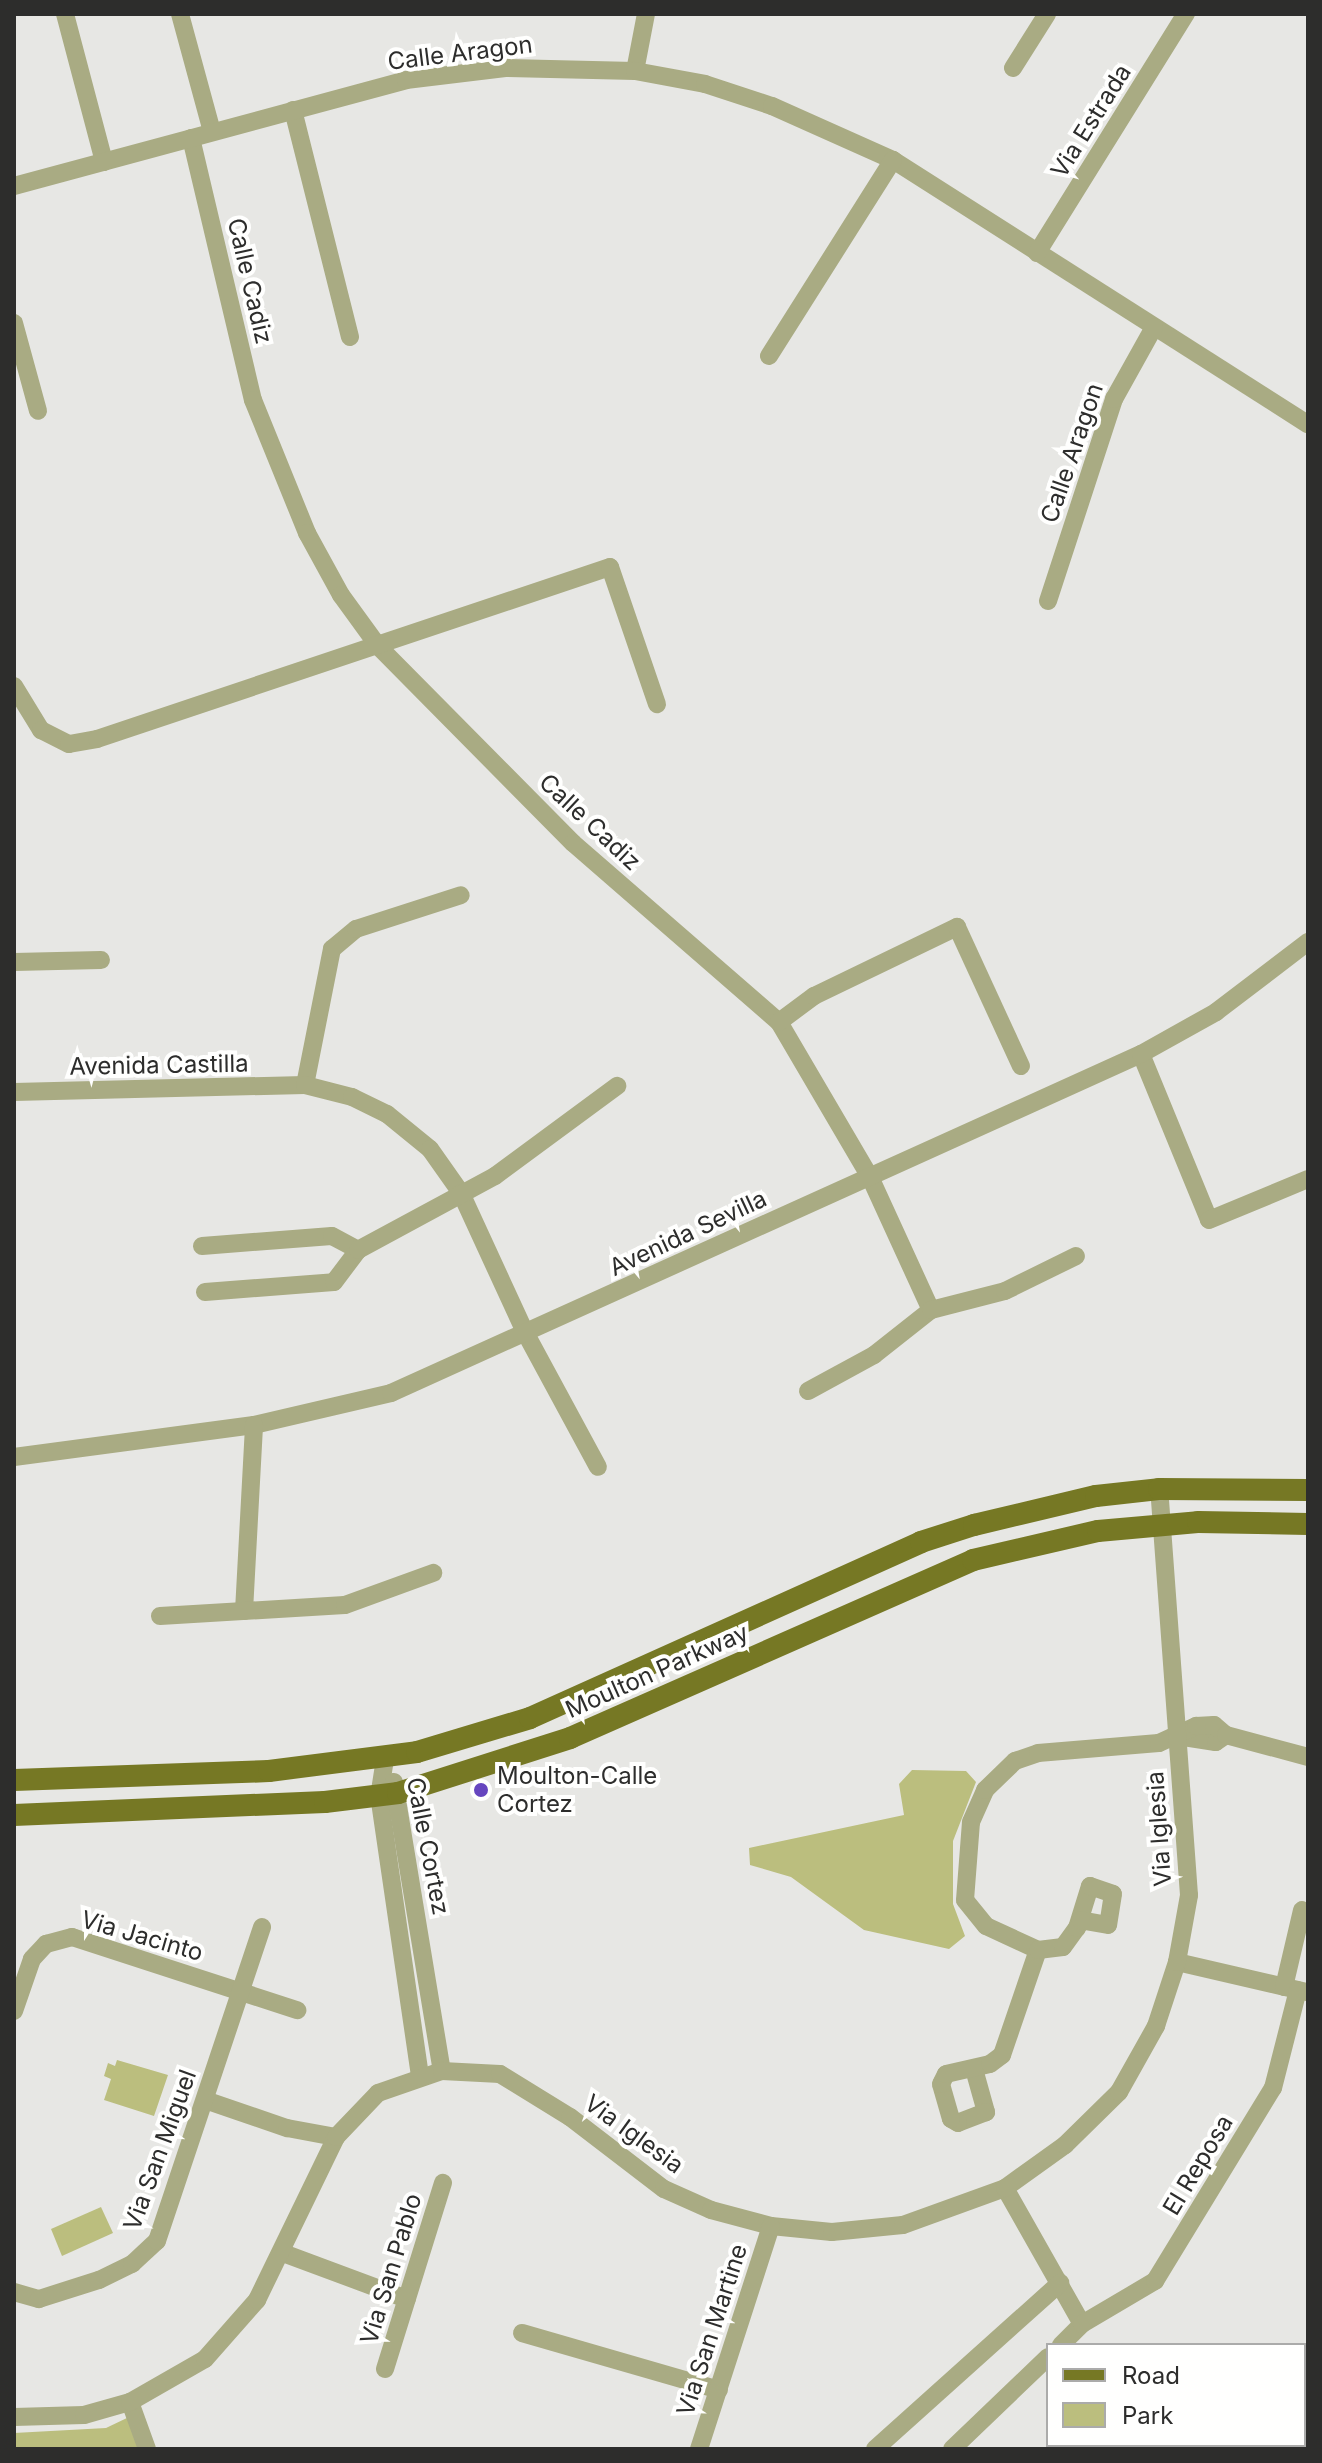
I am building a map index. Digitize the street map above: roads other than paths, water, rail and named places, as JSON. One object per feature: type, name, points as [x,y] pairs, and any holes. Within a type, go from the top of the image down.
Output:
[{"type":"main road","name":"Moulton Parkway","points":[[14,1780],[269,1771],[385,1759],[530,1718],[921,1542],[1051,1505],[1159,1489],[1308,1490]]},
{"type":"main road","name":"Moulton Parkway","points":[[14,1815],[389,1794],[570,1738],[973,1560],[1098,1531],[1161,1524],[1308,1524]]},
{"type":"street","points":[[65,14],[104,162]]},
{"type":"street","points":[[180,14],[212,132]]},
{"type":"street","points":[[635,71],[646,14]]},
{"type":"street","points":[[1013,68],[1047,14]]},
{"type":"street","name":"Via Estrada","points":[[1037,253],[1186,14]]},
{"type":"street","name":"Calle Aragon","points":[[14,186],[406,80],[507,68],[635,71],[705,84],[772,106],[893,160],[1308,424]]},
{"type":"street","points":[[293,110],[350,337]]},
{"type":"street","name":"Calle Cadiz","points":[[191,138],[253,400],[307,533],[341,595],[378,646],[573,843],[779,1022],[870,1177]]},
{"type":"street","points":[[769,356],[893,160]]},
{"type":"street","points":[[14,323],[38,411]]},
{"type":"street","name":"Calle Aragon","points":[[1048,601],[1114,399],[1154,327]]},
{"type":"street","points":[[14,686],[41,730],[69,744],[135,728],[610,567],[657,704]]},
{"type":"street","points":[[305,1085],[332,949],[356,929],[461,895]]},
{"type":"street","points":[[779,1022],[814,996],[957,927],[1021,1066]]},
{"type":"street","name":"Avenida Sevilla","points":[[14,1457],[254,1425],[391,1393],[1141,1054],[1216,1012],[1308,942]]},
{"type":"street","points":[[14,962],[101,960]]},
{"type":"street","points":[[1141,1054],[1209,1220],[1308,1179]]},
{"type":"street","name":"Avenida Castilla","points":[[14,1092],[305,1085],[352,1097],[387,1114],[430,1149],[461,1193],[526,1334]]},
{"type":"street","points":[[205,1292],[334,1282],[358,1250],[495,1176],[617,1086]]},
{"type":"street","points":[[870,1177],[931,1310]]},
{"type":"street","points":[[202,1246],[332,1236],[358,1250]]},
{"type":"street","points":[[808,1391],[874,1355],[931,1310],[1005,1291],[1076,1256]]},
{"type":"street","points":[[526,1334],[598,1467]]},
{"type":"street","points":[[244,1611],[254,1425]]},
{"type":"street","name":"Via Iglesia","points":[[14,2417],[84,2415],[130,2402],[205,2359],[257,2300],[283,2253],[336,2137],[378,2093],[420,2076],[442,2071],[500,2074],[570,2117],[664,2189],[711,2210],[771,2226],[832,2232],[903,2225],[1005,2188],[1065,2145],[1119,2092],[1156,2026],[1177,1962],[1189,1895],[1159,1489]]},
{"type":"street","points":[[160,1616],[345,1605],[433,1573]]},
{"type":"street","points":[[1080,1920],[1104,1927],[1116,1900],[1090,1886],[1080,1920],[1063,1947],[1038,1950],[986,1926],[965,1900],[968,1835],[985,1790],[1015,1761],[1038,1753],[1159,1743],[1177,1736],[1216,1742],[1226,1735],[1308,1757]]},
{"type":"street","name":"Calle Cortez","points":[[385,1759],[420,2076]]},
{"type":"street","name":"Calle Cortez","points":[[389,1794],[442,2071]]},
{"type":"street","name":"El Reposa","points":[[1063,2343],[1082,2324],[1155,2281],[1273,2088],[1296,1989],[1302,1910]]},
{"type":"street","name":"Via San Miguel","points":[[14,2292],[39,2299],[99,2280],[132,2264],[157,2241],[262,1927]]},
{"type":"street","name":"Via Jacinto","points":[[14,2011],[32,1959],[42,1947],[64,1938],[97,1943],[297,2010]]},
{"type":"street","points":[[974,2069],[986,2112],[958,2123],[951,2119],[941,2084],[946,2074],[974,2069],[1002,2055],[1038,1950]]},
{"type":"street","points":[[1177,1962],[1296,1989]]},
{"type":"street","points":[[205,2100],[287,2128],[336,2137]]},
{"type":"street","name":"Via San Pablo","points":[[385,2369],[443,2183]]},
{"type":"street","points":[[1005,2188],[1082,2324]]},
{"type":"street","name":"Via San Martine","points":[[699,2449],[771,2226]]},
{"type":"street","points":[[283,2253],[407,2299]]},
{"type":"street","points":[[875,2449],[1060,2283]]},
{"type":"street","points":[[522,2333],[719,2390]]},
{"type":"street","points":[[952,2449],[1046,2359]]},
{"type":"street","points":[[130,2402],[147,2449]]},
{"type":"place","name":"Moulton-Calle Cortez","points":[[481,1790]]}]
